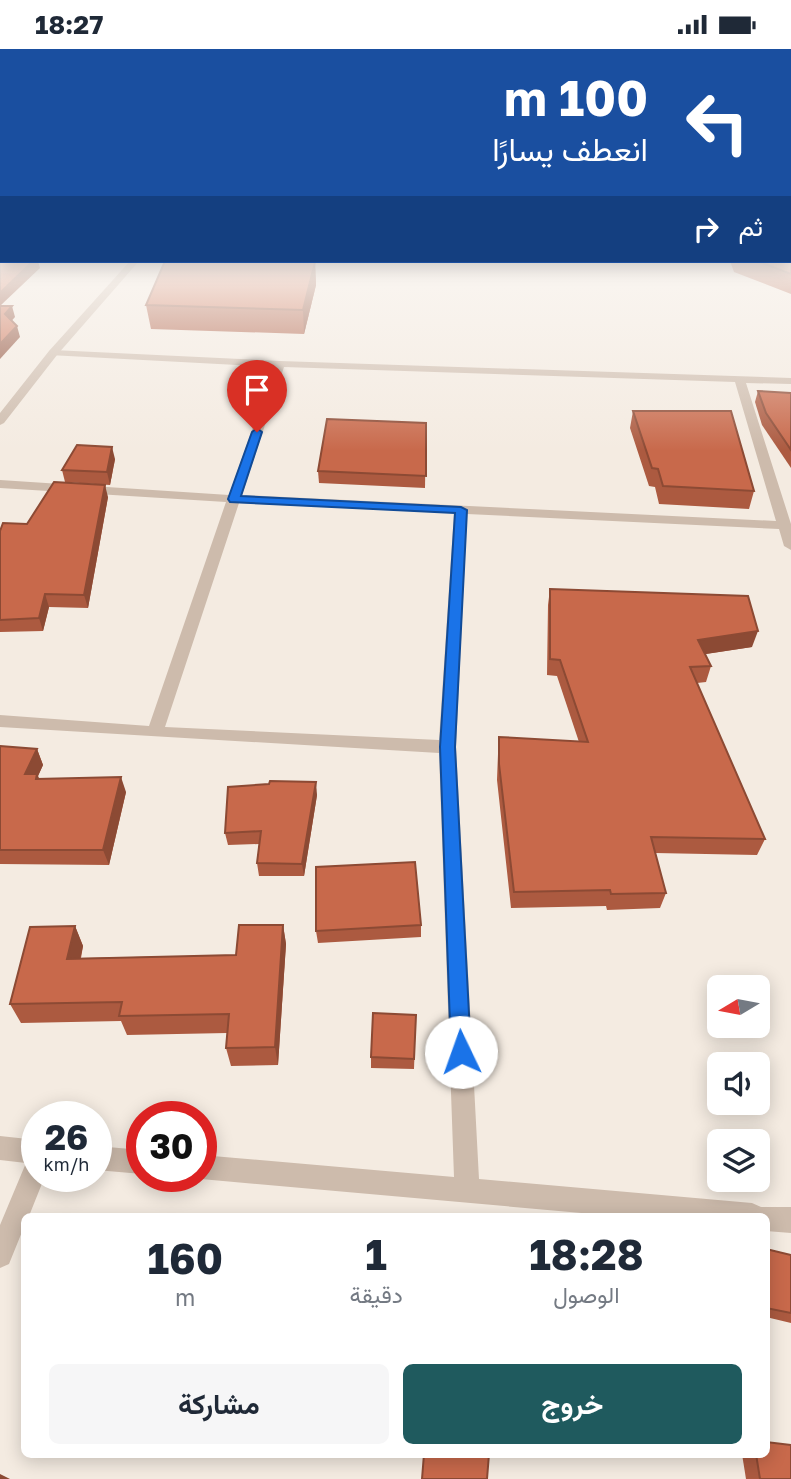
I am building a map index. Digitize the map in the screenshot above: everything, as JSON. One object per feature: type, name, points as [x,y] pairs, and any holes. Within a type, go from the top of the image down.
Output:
[{"type":"street","points":[[0,421],[84,318]]},
{"type":"street","points":[[53,353],[280,364],[791,381]]},
{"type":"street","points":[[155,732],[280,364]]},
{"type":"street","points":[[740,380],[791,546]]},
{"type":"street","points":[[0,484],[234,499],[785,525]]},
{"type":"street","points":[[461,510],[447,747],[467,1191]]},
{"type":"street","points":[[0,721],[447,747]]},
{"type":"street","points":[[0,1148],[21,1151]]},
{"type":"street","points":[[217,1168],[718,1213]]},
{"type":"street","points":[[0,1255],[26,1192]]},
{"type":"street","points":[[770,1217],[791,1220]]},
{"type":"building","points":[[0,318],[9,318],[17,326],[0,344]]},
{"type":"building","points":[[758,391],[791,393],[791,450],[766,413]]},
{"type":"building","points":[[633,411],[731,411],[754,491],[663,486],[658,469],[652,468]]},
{"type":"building","points":[[327,419],[426,423],[426,476],[318,471]]},
{"type":"building","points":[[77,445],[112,447],[107,472],[62,470]]},
{"type":"building","points":[[54,482],[105,485],[84,595],[45,594],[39,618],[0,620],[0,531],[3,523],[27,524]]},
{"type":"building","points":[[550,589],[748,596],[758,631],[698,640],[711,666],[690,667],[765,839],[651,837],[666,893],[611,894],[610,890],[514,892],[499,764],[499,737],[588,742],[560,660],[550,659]]},
{"type":"building","points":[[0,746],[37,749],[25,774],[37,774],[36,779],[121,777],[103,850],[0,850]]},
{"type":"building","points":[[270,781],[316,782],[302,864],[257,863],[261,831],[225,833],[228,787],[269,784]]},
{"type":"building","points":[[415,862],[421,925],[316,931],[316,867]]},
{"type":"building","points":[[239,925],[283,925],[275,1047],[226,1048],[229,1014],[119,1016],[122,1002],[10,1004],[30,927],[75,926],[67,959],[236,955]]},
{"type":"building","points":[[373,1013],[416,1015],[414,1059],[371,1057]]},
{"type":"building","points":[[770,1250],[791,1255],[791,1313],[770,1309]]},
{"type":"building","points":[[770,1442],[791,1445],[791,1479],[760,1479],[757,1458],[770,1458]]},
{"type":"building","points":[[424,1458],[489,1458],[487,1479],[422,1479]]},
{"type":"route","points":[[257,432],[234,499],[461,510],[447,747],[461,1052]]}]
